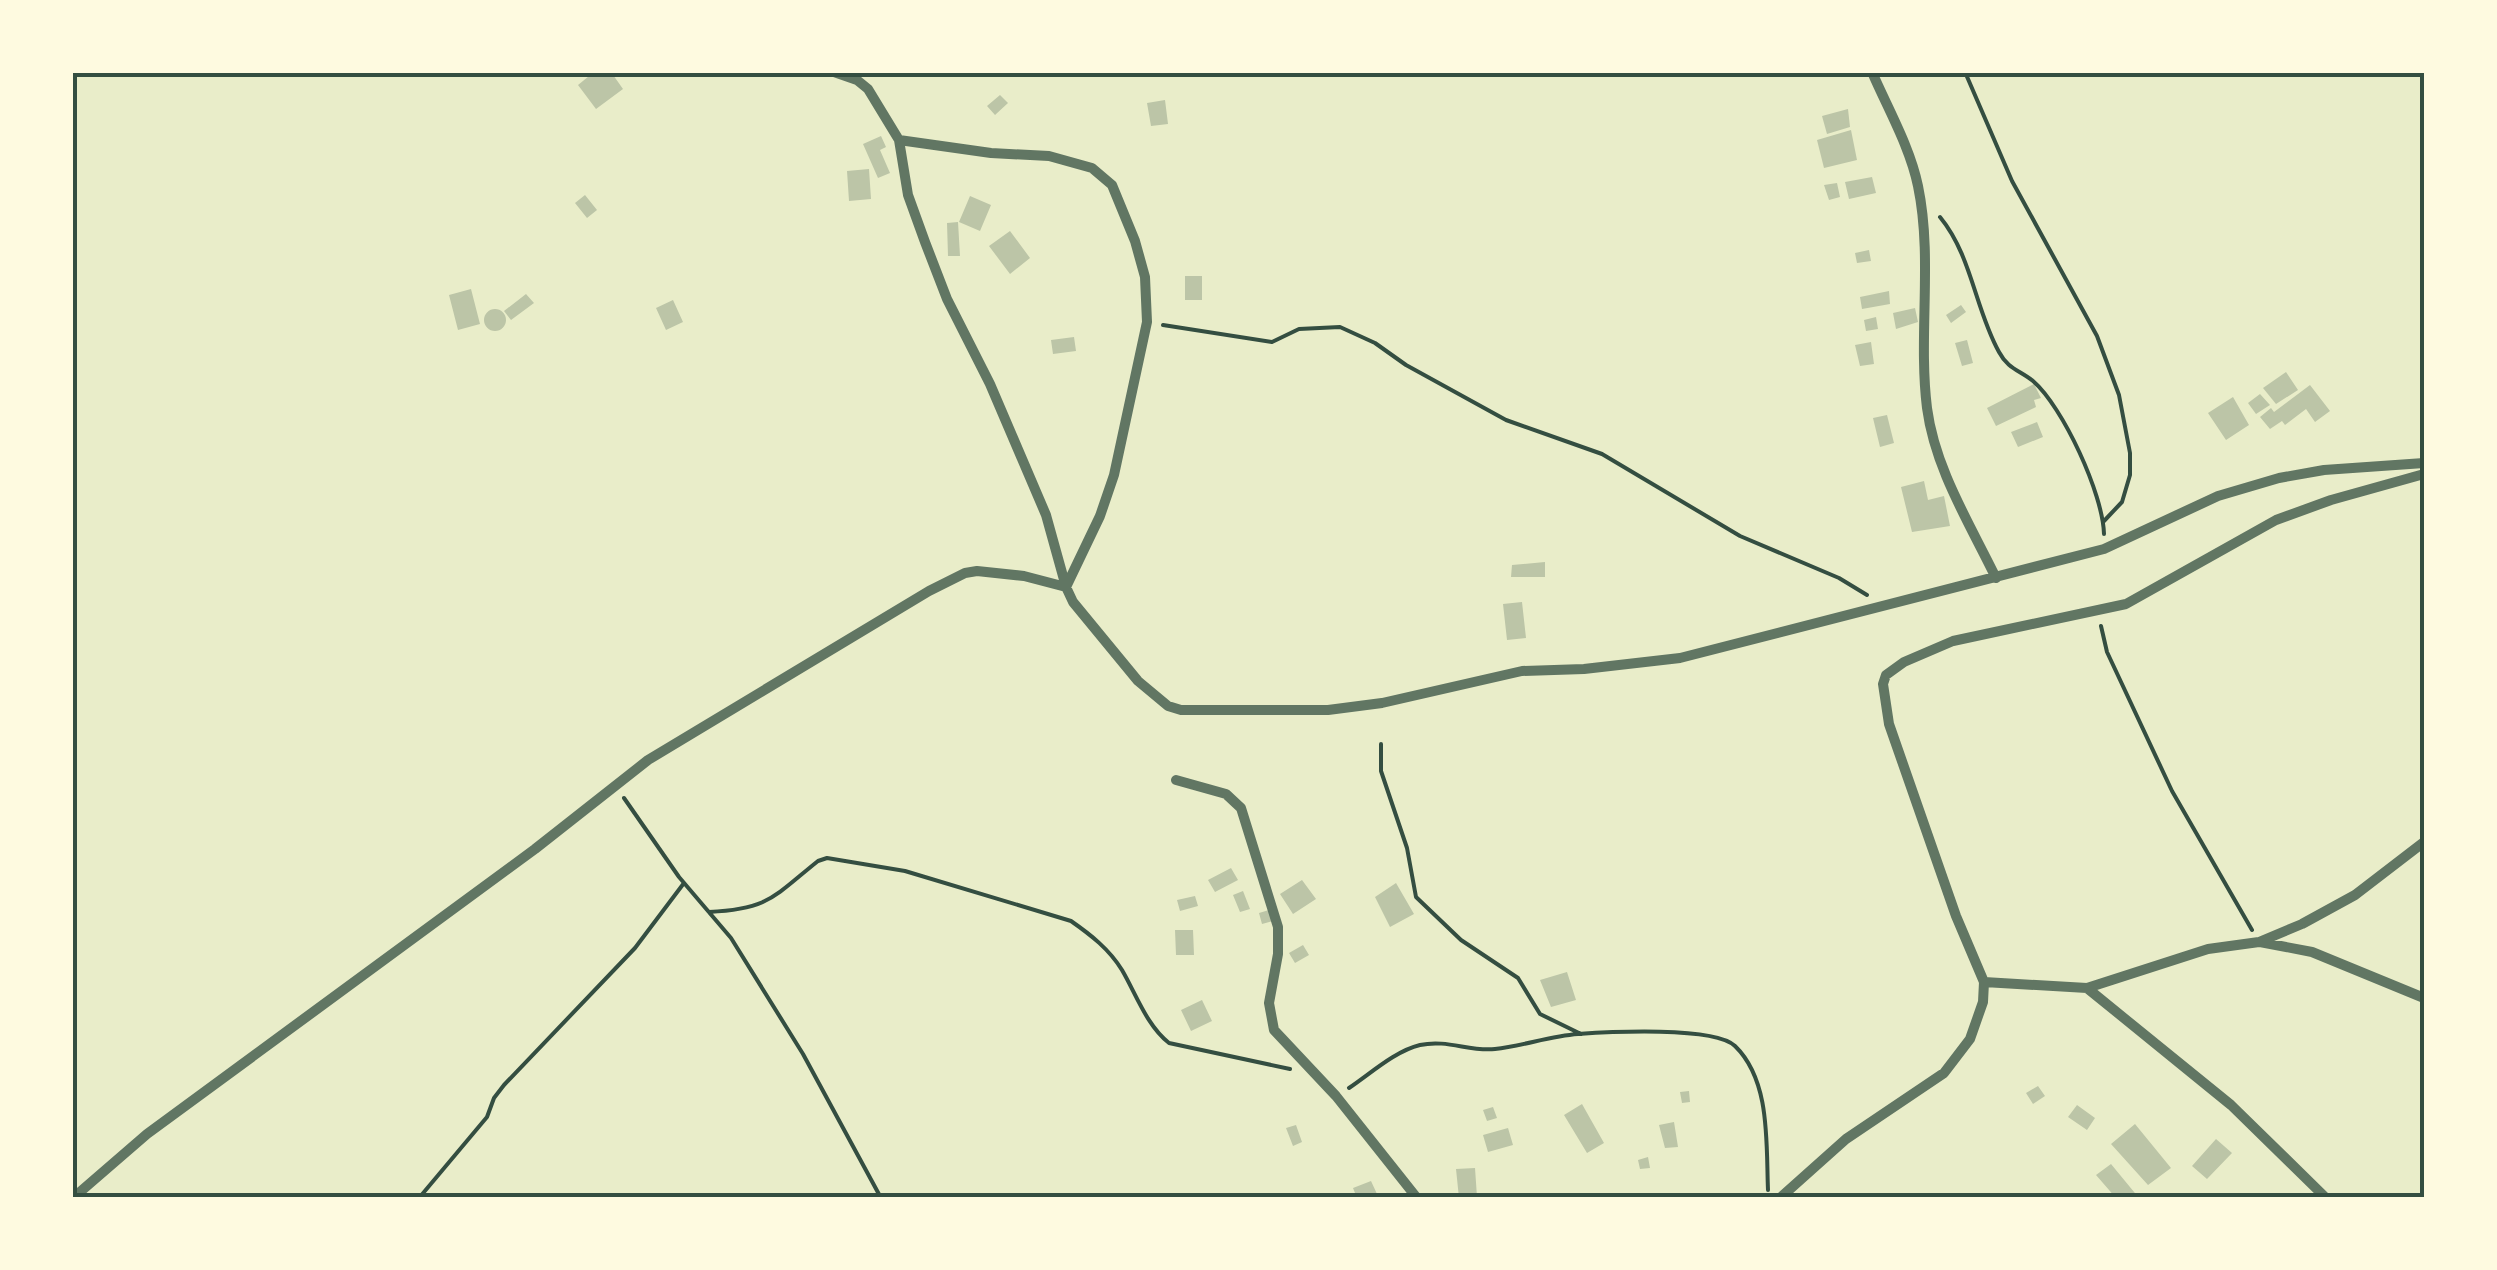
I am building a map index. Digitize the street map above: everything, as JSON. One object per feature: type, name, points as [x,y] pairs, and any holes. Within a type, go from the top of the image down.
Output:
[{"type":"street","points":[[834,72],[857,80],[868,90],[899,140],[908,196],[947,298],[990,384],[1046,515],[1073,602],[1138,682],[1155,698],[1181,710],[1328,710],[1382,703],[1522,671],[1584,670],[1680,658],[2104,548],[2218,496],[2279,478],[2324,470],[2424,462]]},
{"type":"street","points":[[1872,72],[1907,154],[1921,203],[1928,409],[1946,474],[1996,578]]},
{"type":"street","points":[[899,140],[991,153],[1049,156],[1092,168],[1112,185],[1135,242],[1145,277],[1147,322],[1114,475],[1100,516],[1066,587]]},
{"type":"street","points":[[1780,1198],[1846,1139],[1944,1072],[1970,1038],[1978,1020],[1984,982],[1956,916],[1889,724],[1883,684],[1893,669],[1953,641],[2126,604],[2276,520],[2424,474]]},
{"type":"street","points":[[73,1198],[147,1134],[534,849],[648,760],[953,578],[977,571],[1024,576],[1066,587]]},
{"type":"street","points":[[1176,780],[1226,794],[1241,808],[1278,927],[1269,1015],[1274,1030],[1336,1096],[1417,1198]]},
{"type":"street","points":[[1984,982],[2088,988],[2208,949],[2258,942],[2355,895],[2424,842]]},
{"type":"street","points":[[2258,942],[2312,952],[2424,998]]},
{"type":"street","points":[[2088,988],[2231,1105],[2326,1198]]},
{"type":"path","points":[[1966,72],[2012,181],[2097,336],[2119,395],[2130,475],[2122,502],[2104,521]]},
{"type":"path","points":[[1921,203],[1950,229],[1984,324],[2005,364],[2033,381],[2047,396],[2070,434],[2104,521],[2104,548]]},
{"type":"path","points":[[1147,322],[1272,342],[1299,328],[1327,326],[1353,332],[1506,420],[1602,454],[1740,536],[1839,578],[1884,606]]},
{"type":"path","points":[[2097,611],[2107,652],[2172,790],[2258,942]]},
{"type":"path","points":[[1381,744],[1381,770],[1407,848],[1416,897],[1460,940],[1518,978],[1540,1014],[1582,1034]]},
{"type":"path","points":[[615,786],[684,883],[731,938],[803,1054],[881,1198]]},
{"type":"path","points":[[709,912],[747,910],[766,903],[827,858],[905,871],[1070,921],[1094,937],[1119,965],[1156,1030],[1170,1043],[1317,1076]]},
{"type":"path","points":[[419,1198],[487,1117],[504,1084],[636,948],[684,883]]},
{"type":"path","points":[[1336,1096],[1416,1046],[1452,1042],[1494,1049],[1582,1034],[1686,1032],[1725,1039],[1749,1064],[1760,1088],[1768,1198]]},
{"type":"building","points":[[594,72],[611,72],[623,89],[596,109],[578,85]]},
{"type":"building","points":[[1000,95],[1008,103],[995,115],[987,106]]},
{"type":"building","points":[[1165,100],[1168,124],[1151,126],[1147,103]]},
{"type":"building","points":[[1848,109],[1850,127],[1827,134],[1822,116]]},
{"type":"building","points":[[1851,130],[1857,160],[1824,168],[1817,140]]},
{"type":"building","points":[[881,136],[886,147],[880,150],[890,173],[878,178],[863,144]]},
{"type":"building","points":[[869,169],[871,199],[849,201],[847,171]]},
{"type":"building","points":[[1872,177],[1876,193],[1849,199],[1845,182]]},
{"type":"building","points":[[1837,183],[1840,197],[1829,200],[1824,185]]},
{"type":"building","points":[[585,195],[597,210],[587,218],[575,203]]},
{"type":"building","points":[[970,196],[991,205],[980,231],[959,222]]},
{"type":"building","points":[[958,222],[960,256],[948,256],[947,223]]},
{"type":"building","points":[[1010,231],[1030,258],[1010,274],[989,246]]},
{"type":"building","points":[[1869,250],[1871,261],[1857,263],[1855,253]]},
{"type":"building","points":[[1185,276],[1202,276],[1202,300],[1185,300]]},
{"type":"building","points":[[471,289],[480,324],[458,330],[449,295]]},
{"type":"building","points":[[1889,291],[1890,304],[1862,309],[1860,297]]},
{"type":"building","points":[[526,294],[534,303],[511,320],[504,311]]},
{"type":"building","points":[[673,300],[683,322],[666,330],[656,308]]},
{"type":"building","points":[[1961,305],[1966,312],[1951,323],[1946,315]]},
{"type":"building","points":[[1915,308],[1918,322],[1896,329],[1893,313]]},
{"type":"building","points":[[495,309],[503,312],[503,328],[495,331],[487,328],[484,320],[487,312]]},
{"type":"building","points":[[1876,317],[1878,329],[1866,331],[1864,320]]},
{"type":"building","points":[[1074,337],[1076,351],[1053,354],[1051,340]]},
{"type":"building","points":[[1967,340],[1973,363],[1962,366],[1955,343]]},
{"type":"building","points":[[1871,342],[1874,364],[1860,366],[1855,345]]},
{"type":"building","points":[[2286,372],[2298,390],[2276,404],[2263,388]]},
{"type":"building","points":[[2034,384],[2041,398],[2034,400],[2036,407],[1996,426],[1987,408]]},
{"type":"building","points":[[2310,385],[2330,411],[2315,422],[2306,409],[2285,425],[2282,421],[2270,429],[2260,417],[2271,408],[2274,412]]},
{"type":"building","points":[[2260,394],[2270,405],[2256,414],[2248,403]]},
{"type":"building","points":[[2233,397],[2249,425],[2226,440],[2208,413]]},
{"type":"building","points":[[1887,415],[1894,443],[1880,447],[1873,418]]},
{"type":"building","points":[[2037,422],[2043,437],[2018,447],[2011,432]]},
{"type":"building","points":[[1924,481],[1928,500],[1944,496],[1950,526],[1912,532],[1901,487]]},
{"type":"building","points":[[1545,562],[1545,577],[1511,577],[1512,565]]},
{"type":"building","points":[[1522,602],[1526,638],[1507,640],[1503,604]]},
{"type":"building","points":[[1231,868],[1238,880],[1215,892],[1208,880]]},
{"type":"building","points":[[1302,880],[1316,899],[1293,914],[1280,894]]},
{"type":"building","points":[[1396,883],[1414,914],[1390,927],[1375,897]]},
{"type":"building","points":[[1243,891],[1250,909],[1240,912],[1233,895]]},
{"type":"building","points":[[1195,896],[1198,906],[1180,911],[1177,900]]},
{"type":"building","points":[[1269,910],[1273,921],[1262,924],[1259,913]]},
{"type":"building","points":[[1175,930],[1193,930],[1194,955],[1176,955]]},
{"type":"building","points":[[1303,945],[1309,955],[1295,963],[1289,953]]},
{"type":"building","points":[[1567,972],[1576,1000],[1551,1007],[1540,980]]},
{"type":"building","points":[[1202,1000],[1212,1021],[1191,1031],[1181,1010]]},
{"type":"building","points":[[2038,1086],[2045,1096],[2033,1104],[2026,1093]]},
{"type":"building","points":[[1689,1091],[1690,1102],[1682,1103],[1680,1092]]},
{"type":"building","points":[[1582,1104],[1604,1143],[1587,1153],[1564,1115]]},
{"type":"building","points":[[2077,1105],[2095,1118],[2087,1130],[2068,1117]]},
{"type":"building","points":[[1493,1107],[1497,1118],[1487,1121],[1483,1110]]},
{"type":"building","points":[[1674,1122],[1678,1147],[1665,1148],[1659,1125]]},
{"type":"building","points":[[2135,1124],[2171,1168],[2148,1185],[2111,1144]]},
{"type":"building","points":[[1296,1125],[1302,1142],[1293,1146],[1286,1128]]},
{"type":"building","points":[[1508,1128],[1513,1145],[1488,1152],[1483,1135]]},
{"type":"building","points":[[2216,1139],[2232,1153],[2207,1179],[2192,1166]]},
{"type":"building","points":[[1648,1157],[1650,1168],[1640,1169],[1638,1160]]},
{"type":"building","points":[[2111,1164],[2139,1198],[2116,1198],[2096,1175]]},
{"type":"building","points":[[1475,1168],[1477,1197],[1459,1198],[1456,1169]]},
{"type":"building","points":[[1371,1181],[1377,1194],[1357,1198],[1353,1188]]}]
